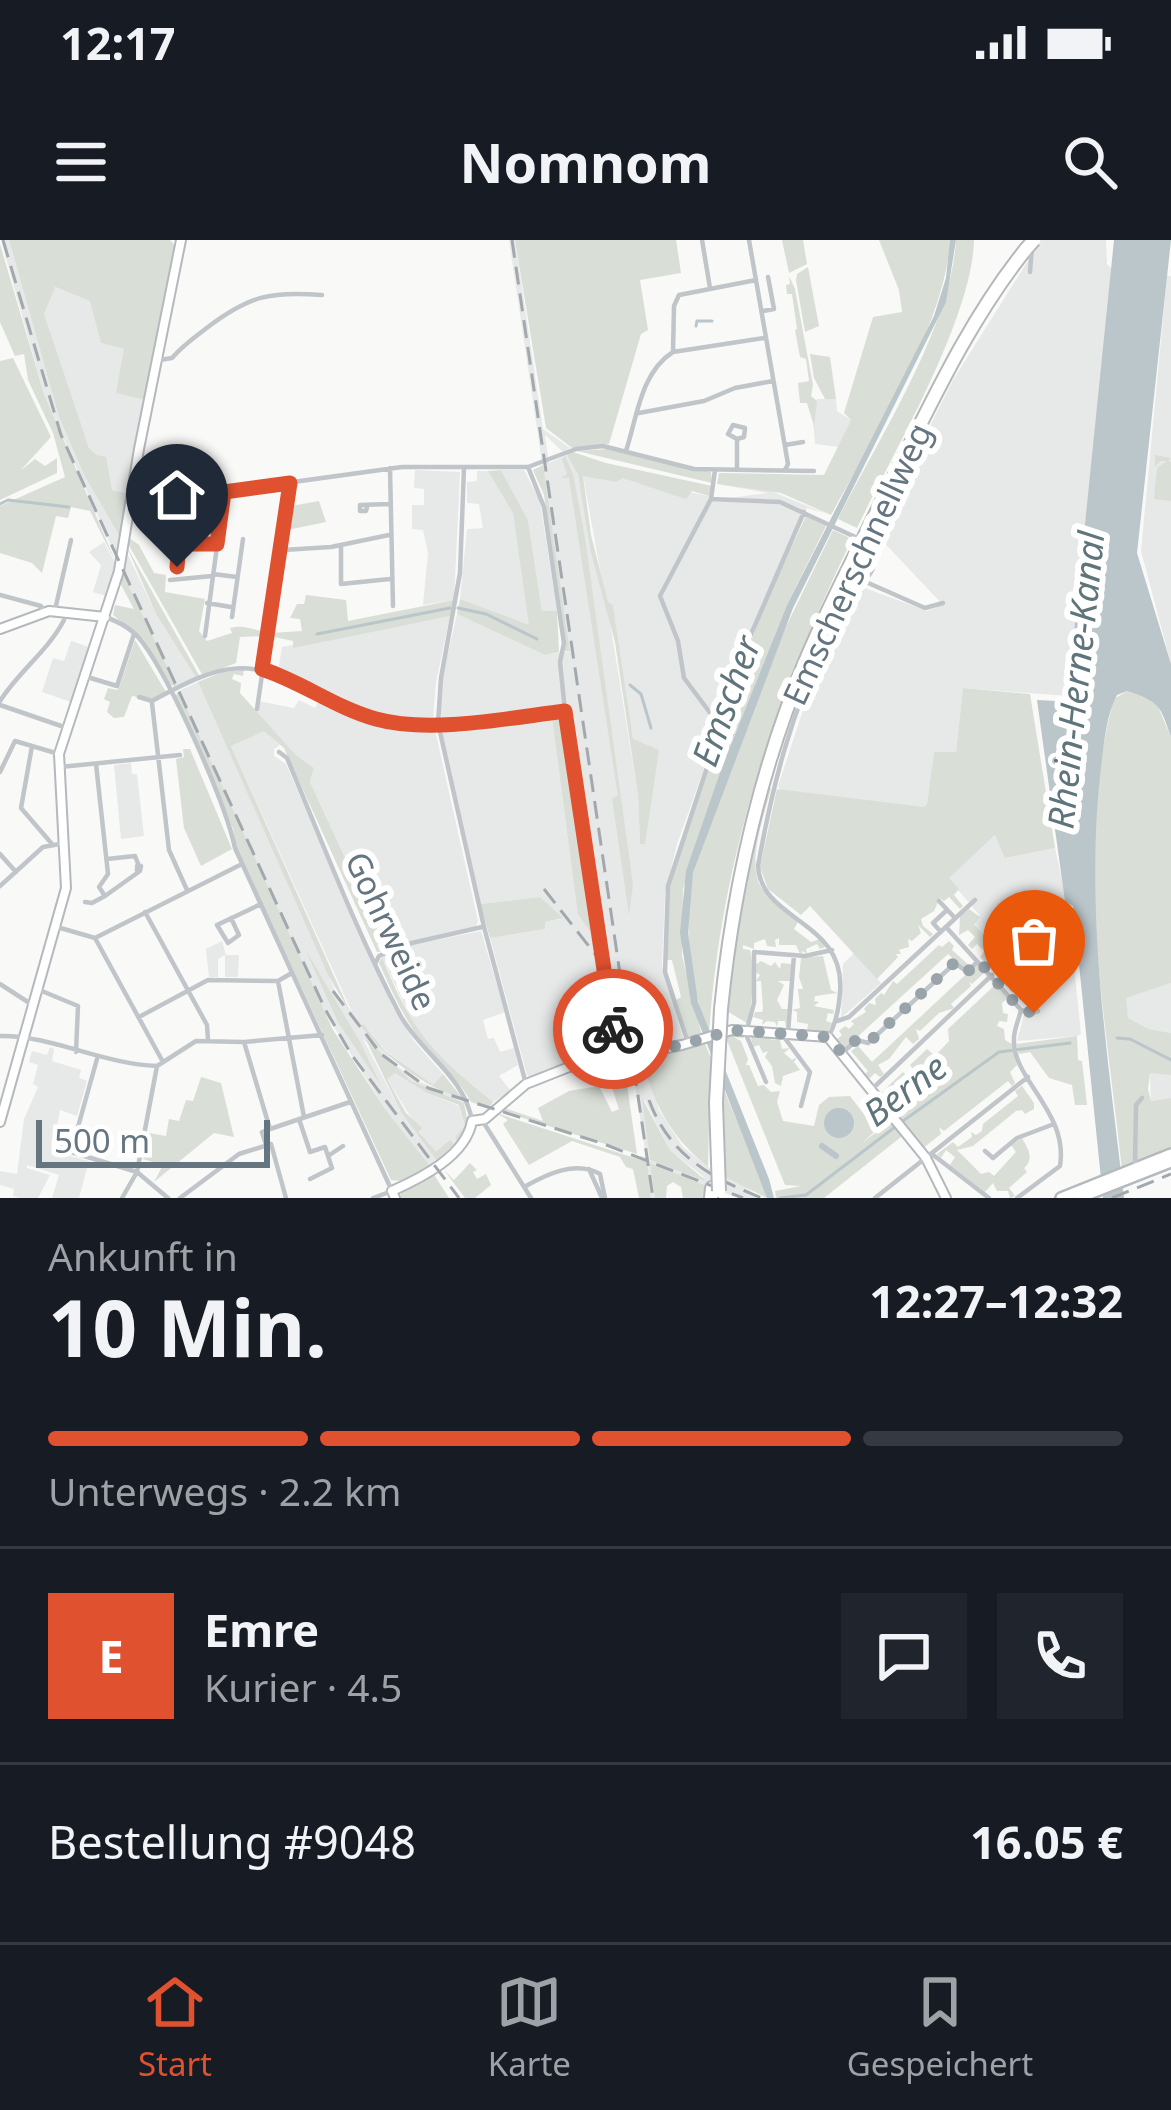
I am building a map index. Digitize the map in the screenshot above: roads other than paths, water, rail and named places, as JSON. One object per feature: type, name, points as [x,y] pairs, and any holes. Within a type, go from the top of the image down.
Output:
[{"type":"highway","name":"Emscherschnellweg","points":[[715,1191],[711,1080],[716,993],[745,827],[776,723],[800,660],[963,331],[988,288],[1028,242]]},
{"type":"highway","name":"Emscherschnellweg","points":[[715,1191],[716,1080],[731,921],[772,752],[805,663],[968,333],[1028,242]]},
{"type":"main road","points":[[0,1122],[28,1002],[37,988],[66,888],[59,754],[120,569],[181,240]]},
{"type":"main road","points":[[0,629],[49,611],[105,617]]},
{"type":"main road","points":[[394,1195],[440,1164],[477,1121],[526,1084],[569,1066],[745,1029],[828,1037],[928,1156],[946,1198]]},
{"type":"main road","points":[[1060,1198],[1171,1158]]},
{"type":"street","points":[[702,240],[710,288]]},
{"type":"street","points":[[749,240],[785,470]]},
{"type":"street","points":[[1028,242],[1030,272]]},
{"type":"street","points":[[761,311],[774,309],[768,277]]},
{"type":"street","points":[[673,352],[676,298],[756,280]]},
{"type":"street","points":[[758,290],[770,287]]},
{"type":"street","points":[[160,360],[172,358],[232,308],[250,299],[322,295]]},
{"type":"street","points":[[626,451],[651,373],[673,352],[766,338]]},
{"type":"street","points":[[637,414],[773,381]]},
{"type":"street","points":[[737,439],[737,470]]},
{"type":"street","points":[[784,445],[802,442]]},
{"type":"street","points":[[130,505],[390,469],[528,466],[576,449],[603,446],[681,466],[814,471]]},
{"type":"street","points":[[528,466],[544,507],[564,643],[565,711],[618,1057]]},
{"type":"street","points":[[464,468],[460,573],[440,678],[438,723],[484,927],[526,1084]]},
{"type":"street","points":[[390,469],[393,606]]},
{"type":"street","points":[[716,470],[711,499],[660,596],[678,641],[684,678],[720,729]]},
{"type":"street","points":[[256,709],[290,483]]},
{"type":"street","points":[[205,636],[224,492]]},
{"type":"street","points":[[711,499],[775,501],[804,512],[866,544],[875,565],[844,607],[807,683],[781,763],[758,866],[768,894],[832,950],[840,968],[835,1021],[828,1037]]},
{"type":"street","points":[[346,514],[389,504]]},
{"type":"street","points":[[688,1043],[665,973],[666,905],[677,850],[742,651],[804,512]]},
{"type":"street","points":[[283,550],[389,535]]},
{"type":"street","points":[[232,617],[243,539]]},
{"type":"street","points":[[0,595],[49,611],[71,540]]},
{"type":"street","points":[[177,567],[179,544],[217,544]]},
{"type":"street","points":[[341,544],[341,584],[390,579]]},
{"type":"street","points":[[170,580],[213,575],[237,578]]},
{"type":"street","points":[[866,582],[926,608],[943,603]]},
{"type":"street","points":[[26,600],[32,616]]},
{"type":"street","points":[[207,603],[233,607]]},
{"type":"street","points":[[105,617],[134,633],[170,691],[226,816],[242,864],[394,1195],[373,1198]]},
{"type":"street","points":[[64,620],[56,637],[20,671],[0,703],[67,728]]},
{"type":"street","points":[[84,676],[116,688],[134,633]]},
{"type":"street","points":[[139,697],[152,701],[234,666],[262,669],[371,718],[408,724],[565,711]]},
{"type":"street","points":[[152,701],[170,850],[187,890]]},
{"type":"street","points":[[705,708],[724,702]]},
{"type":"street","points":[[0,772],[13,742],[59,754]]},
{"type":"street","points":[[32,746],[21,808],[52,844]]},
{"type":"street","name":"Gohrweide","points":[[279,752],[287,758],[376,962],[416,1040],[462,1090],[477,1121],[531,1198]]},
{"type":"street","points":[[60,767],[180,755]]},
{"type":"street","points":[[96,764],[108,874],[99,887],[103,897]]},
{"type":"street","points":[[0,886],[43,847],[64,842]]},
{"type":"street","points":[[0,854],[16,872]]},
{"type":"street","points":[[85,902],[103,897],[138,868],[135,856],[106,860]]},
{"type":"street","points":[[94,938],[242,864]]},
{"type":"street","points":[[835,1021],[849,1017],[975,900]]},
{"type":"street","points":[[939,901],[955,918]]},
{"type":"street","points":[[231,918],[239,935],[224,942],[213,926],[261,904]]},
{"type":"street","points":[[947,910],[933,923],[979,961],[1021,1010],[1038,1011]]},
{"type":"street","points":[[146,912],[207,1025],[208,1041]]},
{"type":"street","points":[[55,926],[94,938],[160,1064],[137,1172],[122,1198]]},
{"type":"street","points":[[376,962],[380,955],[403,945],[484,927]]},
{"type":"street","points":[[766,1082],[745,1029],[754,1004],[754,952],[794,955],[832,950]]},
{"type":"street","points":[[794,955],[784,1032],[810,1072],[801,1106]]},
{"type":"street","points":[[842,1053],[856,1040],[868,1043],[955,962],[967,972],[979,961]]},
{"type":"street","points":[[139,1017],[208,980],[278,981],[292,973]]},
{"type":"street","points":[[870,1090],[992,975]]},
{"type":"street","points":[[278,981],[310,1152],[325,1147],[332,1168],[314,1176]]},
{"type":"street","points":[[0,984],[28,1002]]},
{"type":"street","points":[[37,988],[78,1006],[76,1052]]},
{"type":"street","points":[[1018,1198],[1060,1164],[1054,1124],[1016,1052],[1021,1010]]},
{"type":"street","points":[[0,1036],[23,1037],[97,1059],[160,1064],[194,1041],[322,1035]]},
{"type":"street","points":[[244,1042],[270,1129]]},
{"type":"street","points":[[97,1059],[70,1150],[137,1172],[168,1198]]},
{"type":"street","points":[[880,1197],[1028,1077]]},
{"type":"street","points":[[1129,1174],[1136,1106],[1142,1098]]},
{"type":"street","points":[[286,1198],[262,1132],[351,1102]]},
{"type":"street","points":[[985,1151],[994,1158],[1017,1138],[1054,1124]]},
{"type":"street","points":[[180,1198],[239,1154],[270,1145]]},
{"type":"street","points":[[328,1156],[344,1146]]},
{"type":"street","points":[[928,1156],[989,1198]]},
{"type":"street","points":[[524,1187],[556,1171],[590,1168],[600,1174],[603,1198]]},
{"type":"waterway","points":[[696,326],[697,321],[712,321]]},
{"type":"waterway","points":[[0,504],[8,500],[69,507]]},
{"type":"waterway","points":[[317,634],[450,608]]},
{"type":"waterway","points":[[458,608],[486,614],[537,639]]},
{"type":"waterway","points":[[630,685],[641,694],[651,728]]},
{"type":"waterway","name":"Berne","points":[[1117,1038],[1130,1039],[1171,1060]]},
{"type":"waterway","name":"Berne","points":[[903,1121],[999,1052],[1070,1043]]},
{"type":"waterway","name":"Berne","points":[[780,1198],[806,1195],[895,1127]]},
{"type":"waterway","points":[[822,1146],[836,1156]]},
{"type":"railway","points":[[3,240],[61,435],[325,1009],[351,1054],[459,1198]]},
{"type":"railway","points":[[512,240],[653,1198]]},
{"type":"railway","points":[[544,889],[617,982]]},
{"type":"railway","points":[[333,991],[381,1054],[428,1088],[604,1144],[743,1198]]},
{"type":"railway","points":[[649,1100],[680,1150],[726,1182],[762,1198]]},
{"type":"railway","points":[[1112,1198],[1171,1174]]},
{"type":"water label","name":"Rhein-Herne-Kanal","points":[[1076,680]]},
{"type":"water label","name":"Emscher","points":[[726,701]]}]
